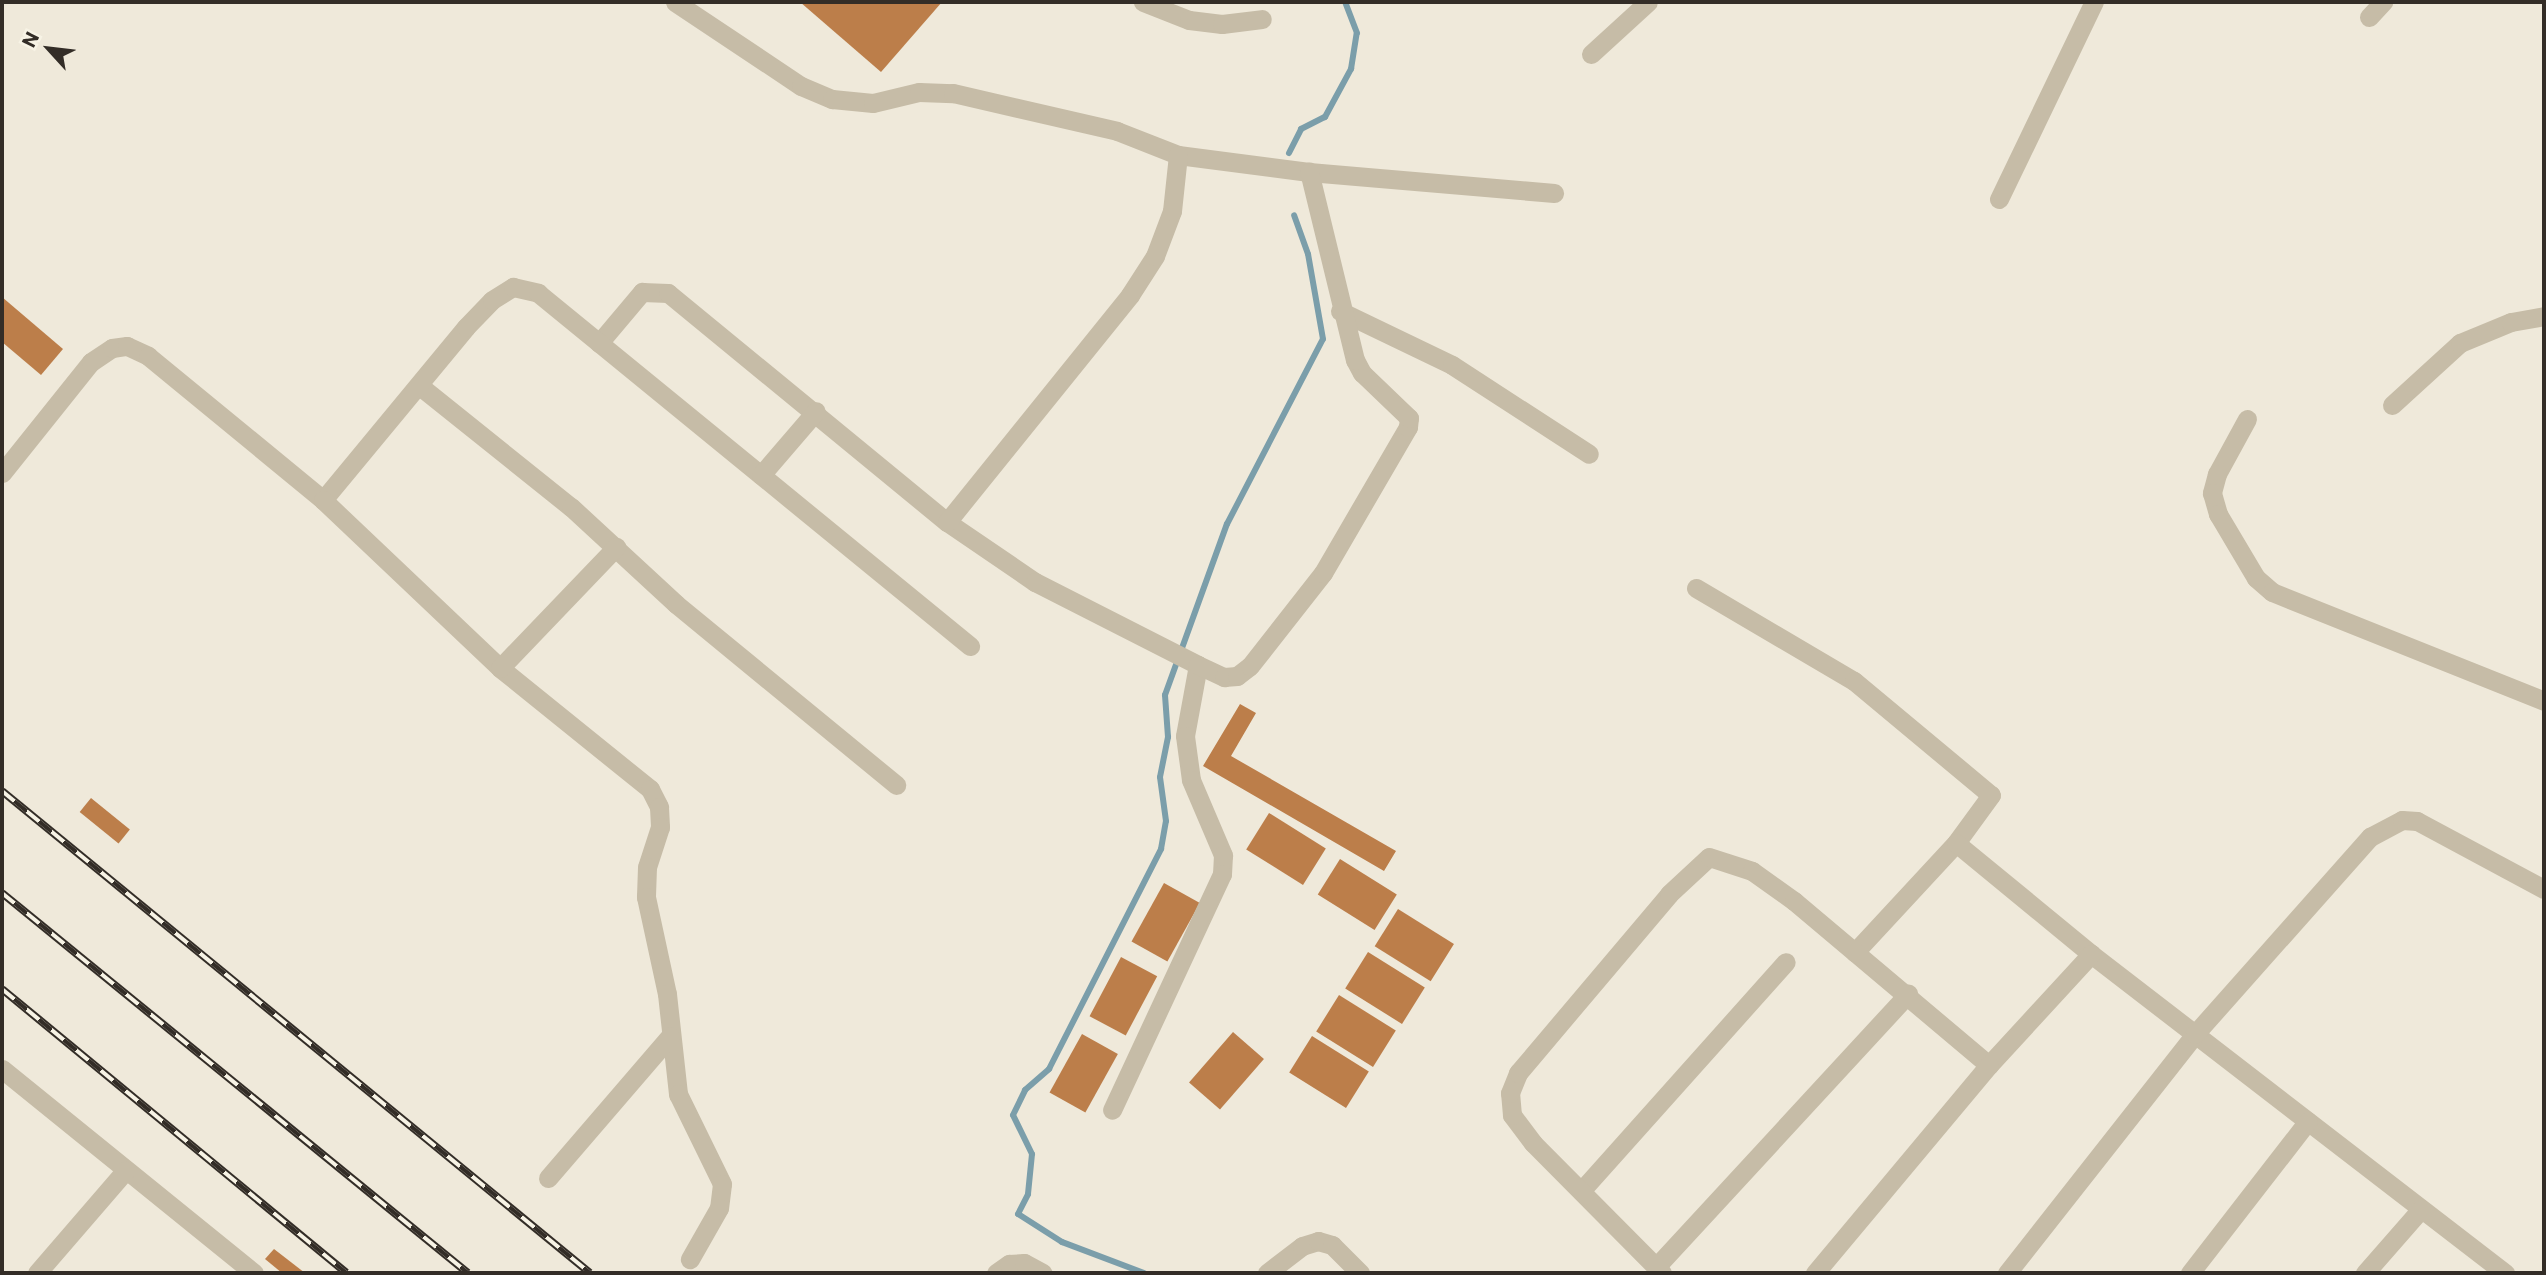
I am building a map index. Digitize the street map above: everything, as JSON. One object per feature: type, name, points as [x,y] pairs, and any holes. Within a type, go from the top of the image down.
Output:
[{"type":"street","points":[[675,2],[801,86],[832,99],[873,103],[919,92],[953,93],[1117,131],[1178,155],[1309,172],[1554,193]]},
{"type":"street","points":[[1143,2],[1189,20],[1222,24],[1262,19]]},
{"type":"street","points":[[1591,54],[1648,2]]},
{"type":"street","points":[[1999,199],[2094,2]]},
{"type":"street","points":[[2369,17],[2383,2]]},
{"type":"street","points":[[947,522],[1130,295],[1155,256],[1172,211],[1178,155]]},
{"type":"street","points":[[599,344],[632,300],[655,289],[668,293],[816,411],[947,522],[1035,582],[1192,664],[1224,677],[1237,676],[1250,666],[1323,573],[1408,427],[1403,411],[1362,373],[1340,311],[1309,172]]},
{"type":"street","points":[[323,500],[421,387],[466,327],[492,300],[513,287],[538,293],[970,646]]},
{"type":"street","points":[[1340,311],[1452,365],[1589,454]]},
{"type":"street","points":[[2392,405],[2460,344],[2511,322],[2544,316]]},
{"type":"street","points":[[2,473],[92,362],[112,348],[127,346],[148,356],[323,500],[500,668],[650,789],[659,807],[660,827],[647,867],[646,897],[667,994],[670,1036],[676,1048],[678,1094],[722,1184],[719,1208],[690,1259]]},
{"type":"street","points":[[421,387],[616,547],[676,604],[896,785]]},
{"type":"street","points":[[761,474],[816,411]]},
{"type":"street","points":[[2247,419],[2217,474],[2213,494],[2218,514],[2256,578],[2272,592],[2544,701]]},
{"type":"street","points":[[500,668],[616,547]]},
{"type":"street","points":[[1696,588],[1854,681],[1991,795],[1956,842],[1855,952]]},
{"type":"street","points":[[1112,1110],[1222,874],[1223,855],[1191,780],[1185,736],[1192,664]]},
{"type":"street","points":[[2007,1273],[2195,1034],[2370,837],[2402,820],[2439,829],[2544,889]]},
{"type":"street","points":[[1956,842],[2091,954],[2505,1273]]},
{"type":"street","points":[[1908,995],[1659,1270],[1581,1191],[1512,1115],[1510,1093],[1518,1073],[1691,872],[1709,857],[1752,871],[1908,995],[1989,1065]]},
{"type":"street","points":[[1815,1273],[1989,1065],[2091,954]]},
{"type":"street","points":[[1581,1191],[1786,962]]},
{"type":"street","points":[[548,1178],[670,1036]]},
{"type":"street","points":[[2,1069],[254,1273]]},
{"type":"street","points":[[2190,1273],[2308,1121]]},
{"type":"street","points":[[37,1273],[125,1171]]},
{"type":"street","points":[[2365,1273],[2421,1209]]},
{"type":"street","points":[[1267,1273],[1302,1246],[1318,1241],[1332,1245],[1360,1273]]},
{"type":"street","points":[[996,1273],[1009,1264],[1024,1262],[1043,1273]]},
{"type":"building","points":[[800,2],[942,2],[881,72]]},
{"type":"building","points":[[2,297],[63,349],[41,375],[2,342]]},
{"type":"building","points":[[1240,704],[1256,713],[1231,756],[1396,851],[1384,871],[1203,766]]},
{"type":"building","points":[[91,798],[130,829],[119,843],[80,812]]},
{"type":"building","points":[[1269,813],[1326,849],[1303,885],[1246,849]]},
{"type":"building","points":[[1340,859],[1397,895],[1375,930],[1318,895]]},
{"type":"building","points":[[1164,883],[1200,903],[1167,961],[1132,942]]},
{"type":"building","points":[[1398,909],[1454,944],[1431,981],[1375,946]]},
{"type":"building","points":[[1368,952],[1425,988],[1402,1024],[1345,988]]},
{"type":"building","points":[[1121,957],[1157,976],[1126,1035],[1090,1016]]},
{"type":"building","points":[[1339,995],[1396,1031],[1373,1067],[1316,1031]]},
{"type":"building","points":[[1233,1032],[1264,1059],[1220,1109],[1189,1083]]},
{"type":"building","points":[[1082,1034],[1118,1054],[1085,1112],[1050,1093]]},
{"type":"building","points":[[1312,1036],[1369,1072],[1346,1108],[1289,1072]]},
{"type":"building","points":[[274,1249],[305,1273],[282,1273],[265,1259]]},
{"type":"waterway","points":[[1289,153],[1301,129],[1325,117],[1351,69],[1357,33],[1345,2]]},
{"type":"waterway","points":[[1144,1273],[1062,1242],[1018,1214],[1028,1194],[1032,1154],[1013,1115],[1025,1090],[1049,1069],[1161,849],[1166,821],[1160,777],[1168,737],[1165,695],[1227,524],[1323,339],[1308,254],[1294,215]]},
{"type":"railway","points":[[2,791],[590,1273]]},
{"type":"railway","points":[[2,893],[468,1273]]},
{"type":"railway","points":[[2,989],[346,1273]]}]
